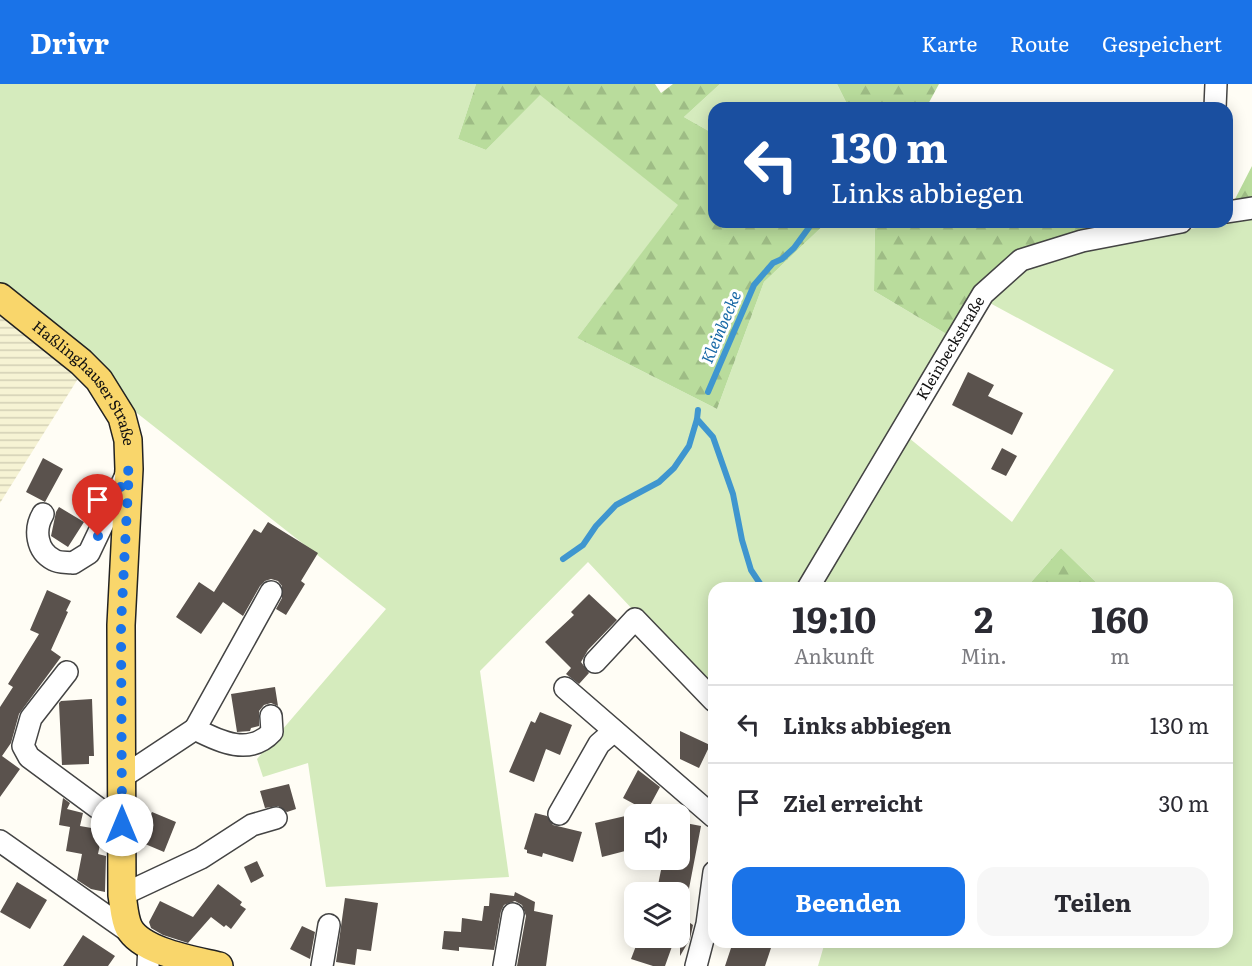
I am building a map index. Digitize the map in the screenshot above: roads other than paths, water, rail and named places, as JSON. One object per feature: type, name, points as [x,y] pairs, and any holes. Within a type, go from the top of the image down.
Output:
[{"type":"main road","name":"Haßlinghauser Straße","points":[[0,297],[81,362],[99,380],[122,417],[128,440],[129,469],[121,625],[122,895],[129,928],[145,950]]},
{"type":"main road","points":[[145,950],[219,966]]},
{"type":"street","points":[[1215,102],[1216,84]]},
{"type":"street","points":[[1233,211],[1252,208]]},
{"type":"street","name":"Kleinbeckstraße","points":[[812,582],[983,294],[1021,260],[1082,241],[1150,228]]},
{"type":"street","points":[[44,514],[38,523],[40,547],[54,561],[74,563],[89,553],[129,469]]},
{"type":"street","points":[[122,778],[195,729],[271,591]]},
{"type":"street","points":[[595,662],[635,618],[708,695]]},
{"type":"street","points":[[67,672],[31,718],[23,746],[29,757],[122,825]]},
{"type":"street","points":[[565,688],[708,812]]},
{"type":"street","points":[[195,729],[216,740],[237,746],[249,745],[265,740],[272,732],[271,716]]},
{"type":"street","points":[[559,814],[599,744],[614,731]]},
{"type":"street","points":[[122,895],[185,867],[252,825],[276,818]]},
{"type":"street","points":[[0,841],[145,950]]},
{"type":"street","points":[[504,966],[513,914]]},
{"type":"street","points":[[696,966],[708,917]]},
{"type":"street","points":[[322,966],[330,925]]},
{"type":"waterway","name":"Kleinbecke","points":[[708,392],[754,285],[773,263],[782,259],[794,248],[809,228]]},
{"type":"waterway","name":"Kleinbecke","points":[[563,559],[583,545],[596,526],[616,505],[659,482],[674,468],[689,446],[698,410]]},
{"type":"waterway","name":"Kleinbecke","points":[[697,419],[713,437],[733,494],[742,540],[751,570],[759,582]]}]
